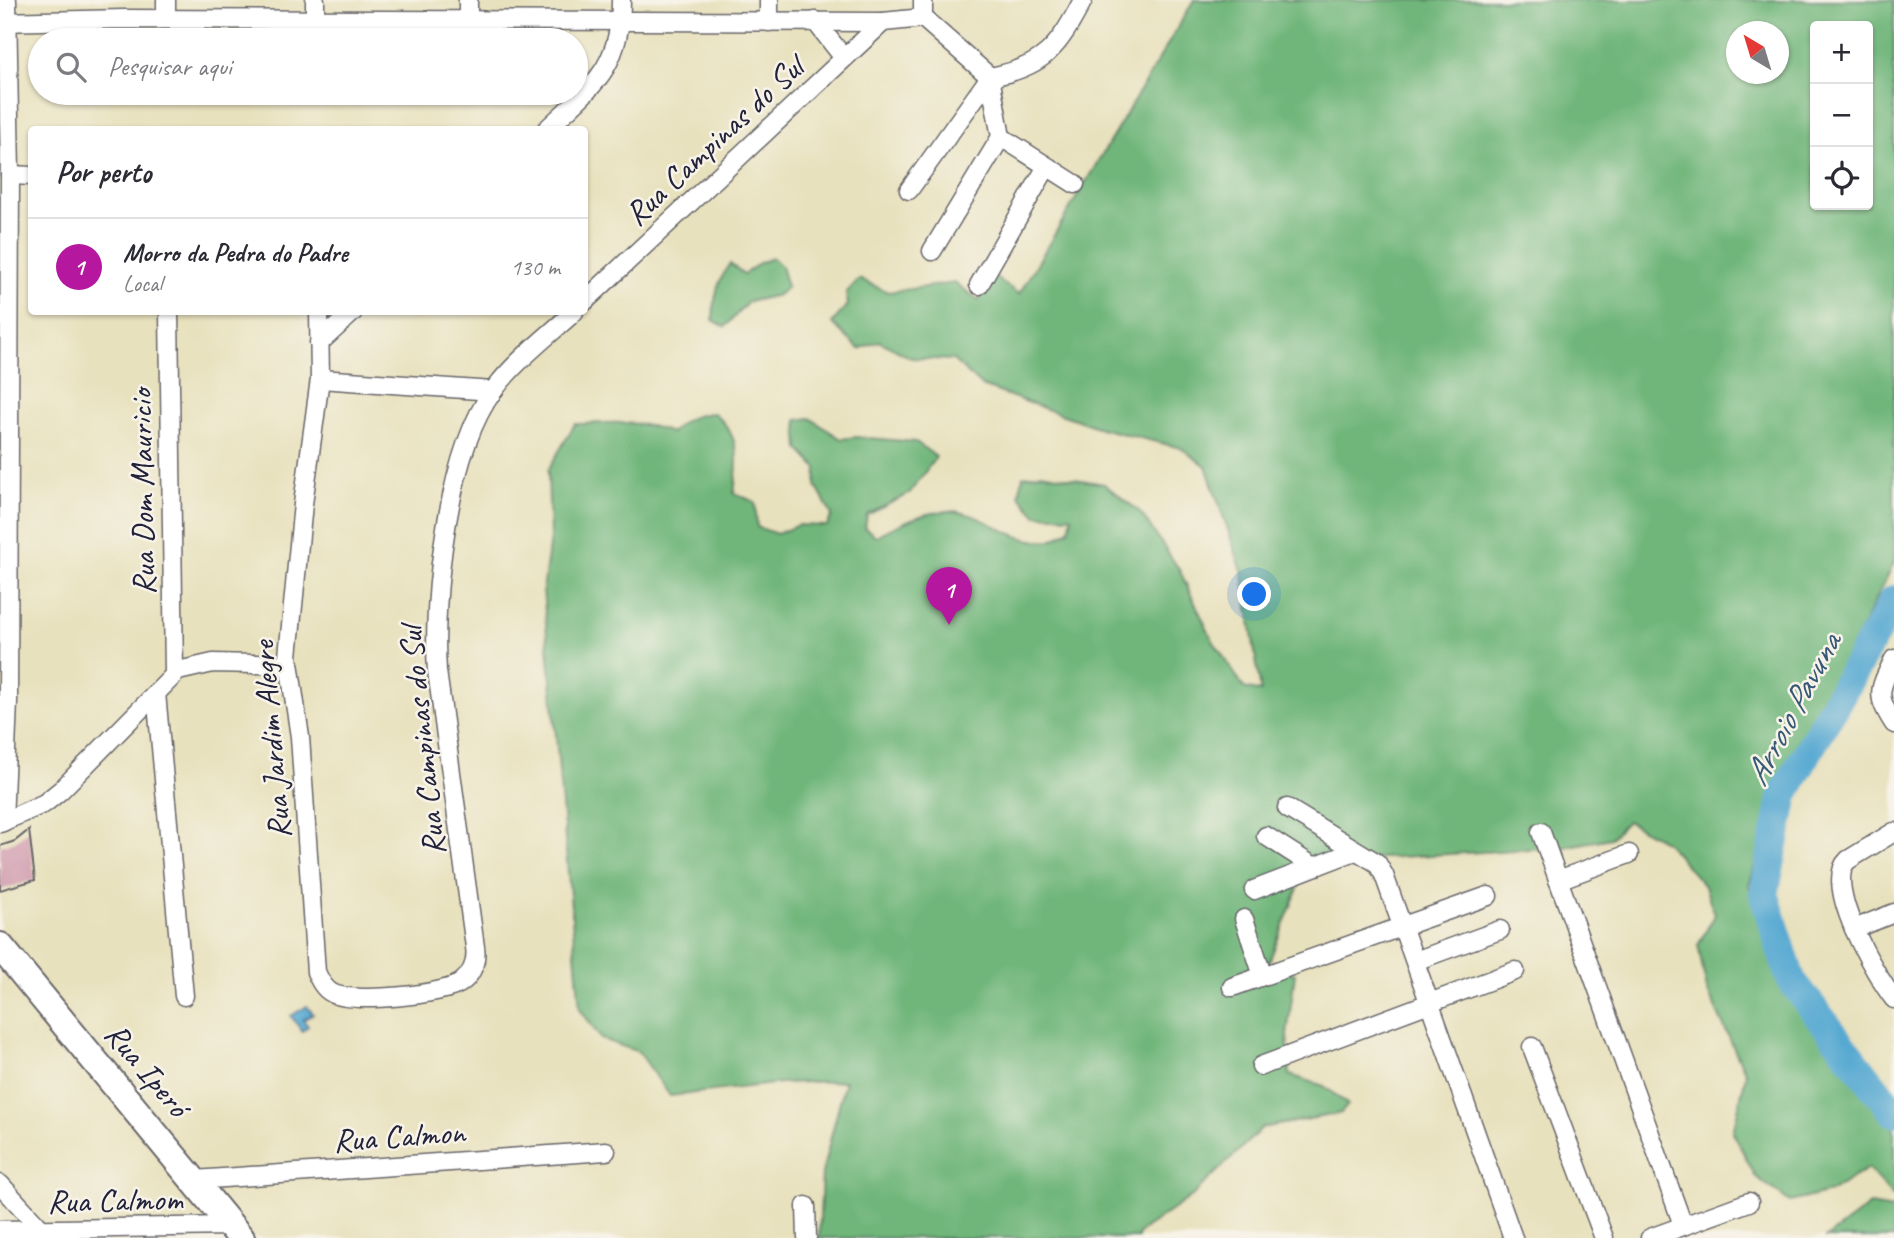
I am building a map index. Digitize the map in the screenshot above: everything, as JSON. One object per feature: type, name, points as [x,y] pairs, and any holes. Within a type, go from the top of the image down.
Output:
[{"type":"street","points":[[7,0],[3,22],[10,175],[1,822],[45,803],[61,790],[174,673],[213,663],[289,664]]},
{"type":"street","points":[[166,0],[166,19]]},
{"type":"street","points":[[315,0],[315,19]]},
{"type":"street","points":[[468,0],[468,23]]},
{"type":"street","points":[[588,90],[612,60],[621,22],[621,0]]},
{"type":"street","points":[[769,0],[769,22]]},
{"type":"street","points":[[909,190],[990,77],[1027,69],[1037,63],[1061,35],[1083,0]]},
{"type":"street","points":[[3,22],[166,19],[468,23],[883,22],[923,9],[990,77],[1001,137],[932,251]]},
{"type":"street","points":[[815,21],[844,58]]},
{"type":"street","name":"Rua Campinas do Sul","points":[[588,298],[883,22]]},
{"type":"street","points":[[550,126],[572,105]]},
{"type":"street","points":[[1001,137],[1075,184]]},
{"type":"street","points":[[979,285],[1046,168]]},
{"type":"street","points":[[10,175],[28,176]]},
{"type":"street","name":"Rua Dom Mauricio","points":[[169,315],[174,673]]},
{"type":"street","name":"Rua Jardim Alegre","points":[[320,315],[320,379],[291,616],[289,664],[304,791],[314,956],[319,980],[330,992]]},
{"type":"street","points":[[319,343],[350,315]]},
{"type":"street","name":"Rua Campinas do Sul","points":[[330,992],[343,997],[364,999],[442,990],[460,984],[474,966],[475,947],[437,671],[436,603],[456,480],[493,391],[571,315]]},
{"type":"street","points":[[320,379],[493,391]]},
{"type":"street","points":[[1894,659],[1879,692],[1881,704],[1894,724]]},
{"type":"street","points":[[156,693],[184,996]]},
{"type":"street","points":[[1287,808],[1377,863],[1384,874],[1513,1238]]},
{"type":"street","points":[[1541,832],[1683,1225]]},
{"type":"street","points":[[1893,995],[1854,929],[1840,878],[1842,866],[1894,832]]},
{"type":"street","points":[[1266,836],[1313,866]]},
{"type":"street","points":[[1254,890],[1355,851]]},
{"type":"street","points":[[1558,880],[1629,854]]},
{"type":"street","points":[[1232,987],[1488,896]]},
{"type":"street","points":[[1854,929],[1894,913]]},
{"type":"street","points":[[1244,919],[1263,976]]},
{"type":"street","points":[[1415,961],[1500,930]]},
{"type":"street","name":"Rua Iperó","points":[[0,946],[236,1232]]},
{"type":"street","points":[[1261,1066],[1515,971]]},
{"type":"street","points":[[1532,1046],[1604,1238]]},
{"type":"street","name":"Rua Calmon","points":[[195,1180],[606,1151]]},
{"type":"street","points":[[0,1184],[42,1230]]},
{"type":"street","points":[[1650,1238],[1749,1202]]},
{"type":"street","points":[[806,1206],[807,1238]]},
{"type":"street","name":"Rua Calmom","points":[[0,1230],[236,1232]]},
{"type":"green space","points":[[1194,0],[1894,0],[1894,563],[1774,804],[1749,885],[1771,957],[1788,992],[1894,1128],[1894,1198],[1868,1168],[1830,1192],[1790,1202],[1755,1176],[1733,1132],[1746,1074],[1707,990],[1698,945],[1715,915],[1705,887],[1666,842],[1627,821],[1611,838],[1564,847],[1366,859],[1310,858],[1268,964],[1295,974],[1287,1035],[1290,1075],[1324,1086],[1348,1105],[1341,1113],[1262,1128],[1192,1196],[1139,1233],[1138,1238],[819,1238],[822,1173],[845,1081],[781,1083],[670,1096],[639,1052],[601,1039],[580,1009],[543,590],[550,538],[548,470],[575,424],[636,424],[671,433],[690,418],[714,413],[734,440],[737,470],[734,493],[755,502],[757,527],[777,534],[798,525],[827,526],[832,515],[816,486],[817,468],[799,449],[797,420],[810,418],[841,439],[856,437],[916,442],[936,457],[909,494],[867,515],[865,528],[876,536],[919,516],[947,511],[973,516],[1024,538],[1050,540],[1069,530],[1072,517],[1036,515],[1019,495],[1023,476],[1042,473],[1104,484],[1140,512],[1179,569],[1212,639],[1244,688],[1261,692],[1243,574],[1206,466],[1181,448],[1100,428],[982,386],[953,360],[911,358],[879,341],[859,349],[832,323],[848,305],[846,293],[859,279],[888,292],[955,283],[979,300],[993,276],[1019,294]]},
{"type":"green space","points":[[773,258],[781,266],[787,287],[778,295],[748,302],[725,327],[713,320],[717,291],[730,264],[744,274],[761,262]]},
{"type":"green space","points":[[1870,1205],[1893,1209],[1894,1206],[1894,1238],[1826,1238]]},
{"type":"water","points":[[307,1006],[313,1014],[303,1020],[308,1026],[302,1031],[291,1016]]},
{"type":"building","points":[[29,830],[35,880],[0,890],[0,846],[15,841]]},
{"type":"waterway","name":"Arroio Pavuna","points":[[1894,600],[1784,794],[1764,894],[1791,980],[1894,1112]]},
{"type":"place","name":"Morro da Pedra do Padre","points":[[949,625]]}]
